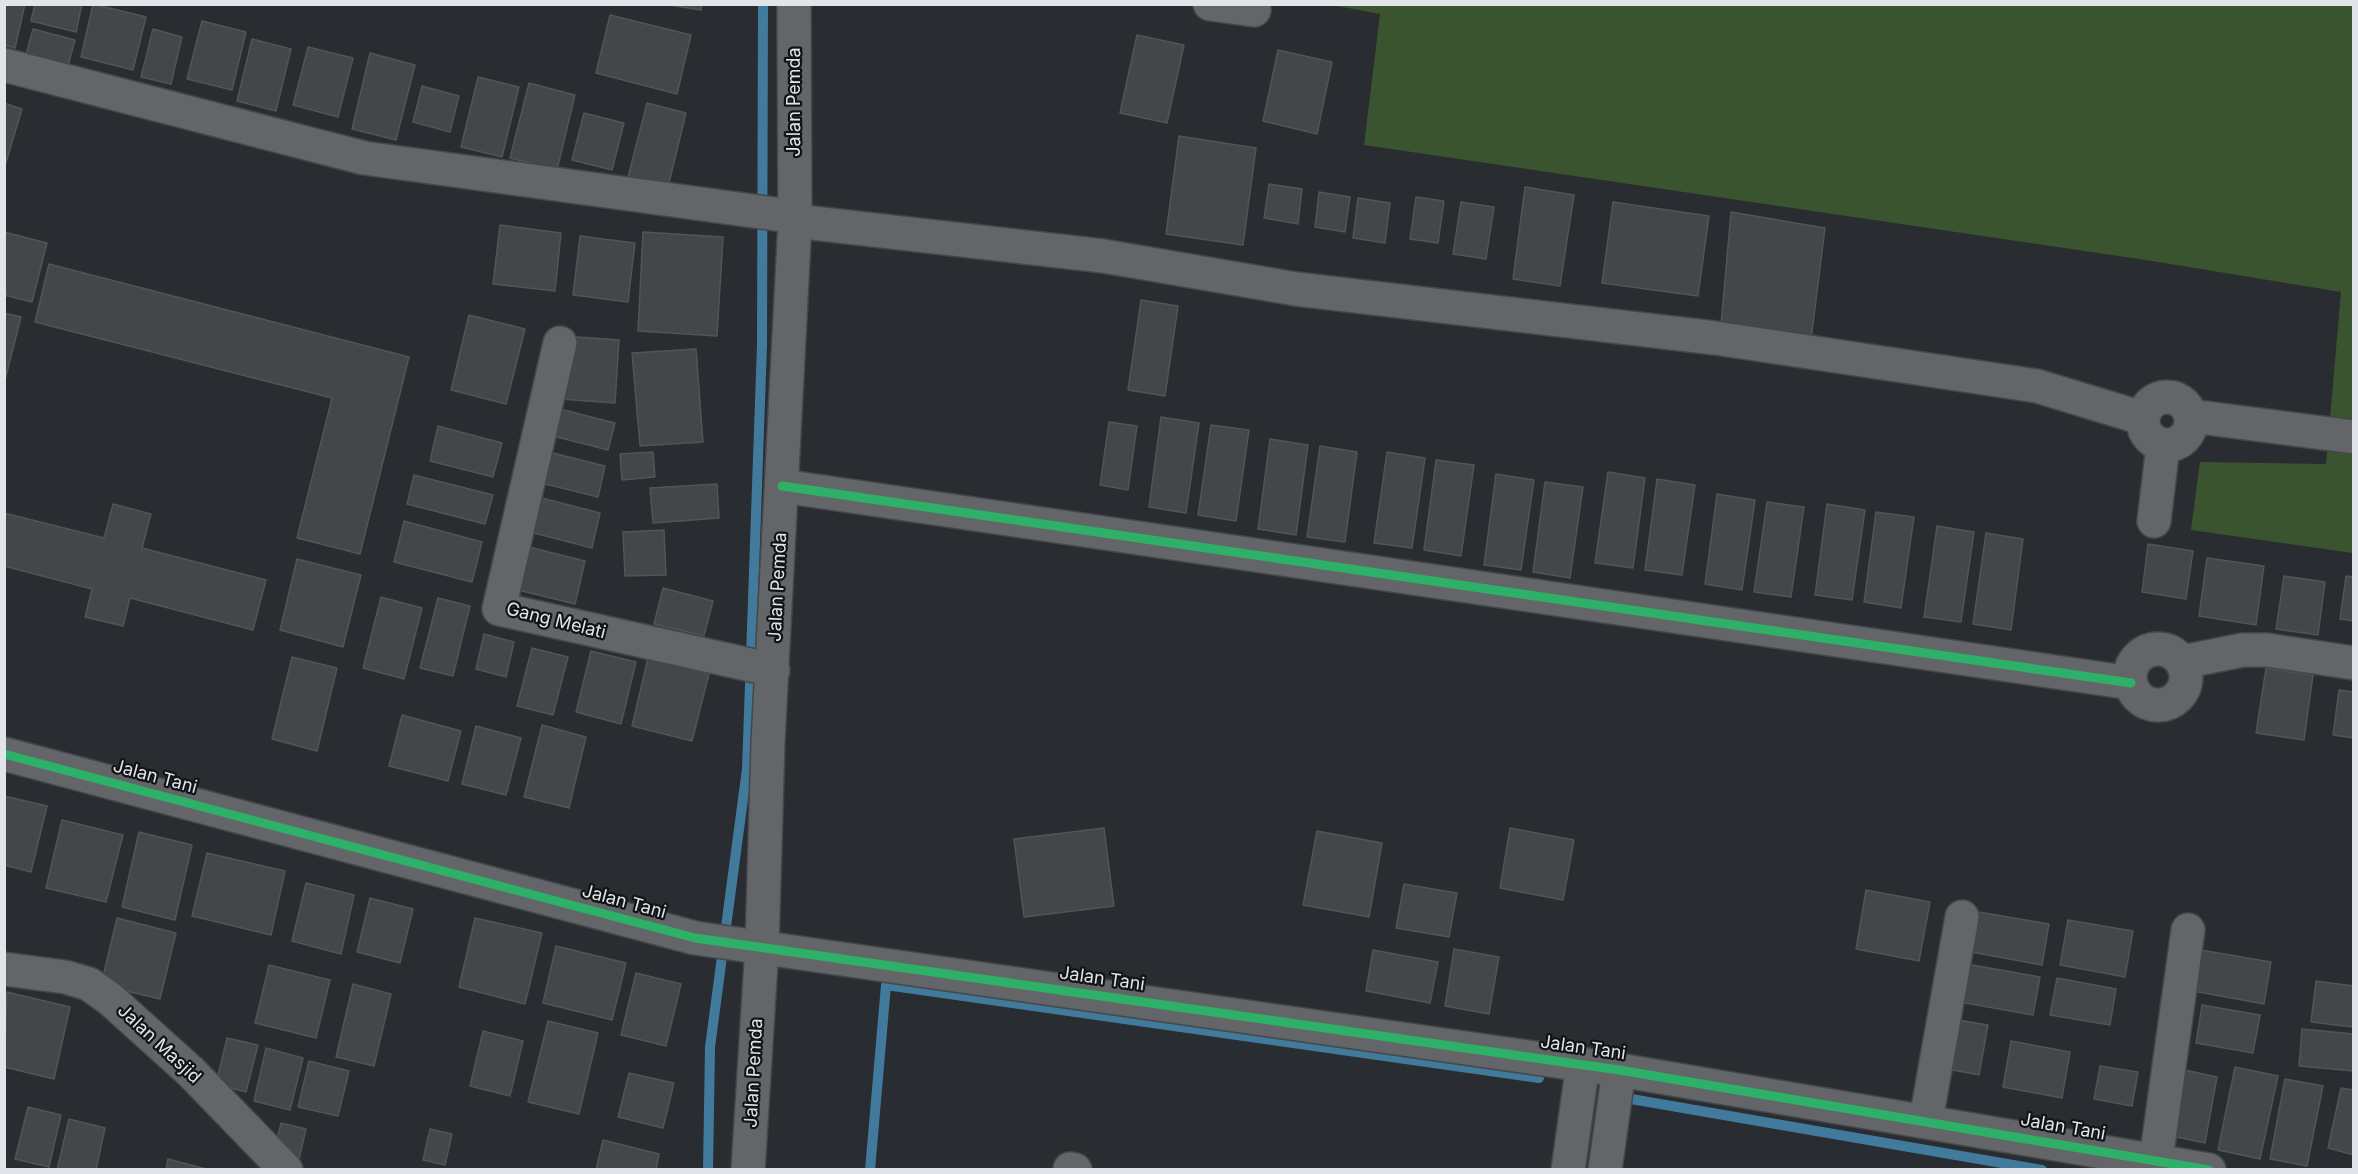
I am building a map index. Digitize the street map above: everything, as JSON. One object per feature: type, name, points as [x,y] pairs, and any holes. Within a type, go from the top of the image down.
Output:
[{"type":"street","name":"Jalan Pemda","points":[[748,1170],[751,945],[773,670],[782,486],[779,215],[794,4]]},
{"type":"street","points":[[1210,4],[1254,10]]},
{"type":"street","points":[[4,65],[364,158],[779,215],[1103,256],[1296,289],[1727,340],[2037,386],[2142,418]]},
{"type":"street","name":"Gang Melati","points":[[560,343],[498,609],[773,670]]},
{"type":"street","points":[[2191,416],[2188,434],[2176,444],[2163,446],[2147,436],[2142,418],[2152,401],[2170,397],[2179,400],[2191,416],[2354,437]]},
{"type":"street","points":[[2154,521],[2163,446]]},
{"type":"street","points":[[782,486],[2131,682]]},
{"type":"street","points":[[2148,650],[2167,650],[2182,662],[2187,681],[2183,691],[2169,704],[2160,705],[2141,699],[2131,682],[2133,664],[2148,650]]},
{"type":"street","points":[[2182,662],[2244,650],[2267,650],[2354,663]]},
{"type":"street","name":"Jalan Tani","points":[[4,754],[695,938],[1583,1064],[1926,1120],[2209,1170]]},
{"type":"street","points":[[1926,1120],[1962,917]]},
{"type":"street","points":[[2156,1160],[2188,930]]},
{"type":"street","name":"Jalan Masjid","points":[[4,969],[65,977],[88,984],[103,994],[191,1072],[286,1170]]},
{"type":"street","points":[[1568,1170],[1583,1064]]},
{"type":"street","points":[[1605,1170],[1619,1070]]},
{"type":"street","points":[[1575,1121],[1611,1126]]},
{"type":"street","points":[[1070,1169],[1075,1170]]},
{"type":"green space","points":[[1332,5],[2353,5],[2353,553],[2191,530],[2200,462],[2326,464],[2341,292],[2146,260],[1364,145],[1380,14]]},
{"type":"building","points":[[4,4],[25,4],[15,48],[4,45]]},
{"type":"building","points":[[35,4],[82,4],[76,32],[31,21]]},
{"type":"building","points":[[93,4],[146,17],[133,70],[81,57]]},
{"type":"building","points":[[664,4],[702,4],[701,10]]},
{"type":"building","points":[[610,15],[691,35],[677,94],[596,73]]},
{"type":"building","points":[[202,21],[246,32],[232,90],[187,79]]},
{"type":"building","points":[[33,29],[75,40],[66,73],[24,62]]},
{"type":"building","points":[[153,29],[182,37],[171,84],[141,77]]},
{"type":"building","points":[[1137,35],[1184,45],[1167,123],[1120,113]]},
{"type":"building","points":[[252,39],[291,49],[276,111],[237,101]]},
{"type":"building","points":[[308,47],[353,58],[338,117],[293,105]]},
{"type":"building","points":[[1278,50],[1332,62],[1317,134],[1263,121]]},
{"type":"building","points":[[370,53],[415,65],[396,140],[352,129]]},
{"type":"building","points":[[478,77],[519,87],[502,157],[461,147]]},
{"type":"building","points":[[529,83],[575,95],[557,170],[510,158]]},
{"type":"building","points":[[422,86],[459,96],[450,132],[413,122]]},
{"type":"building","points":[[4,103],[22,109],[4,169]]},
{"type":"building","points":[[647,103],[686,113],[667,191],[627,181]]},
{"type":"building","points":[[584,113],[624,123],[612,170],[572,160]]},
{"type":"building","points":[[1179,136],[1256,148],[1243,245],[1166,234]]},
{"type":"building","points":[[1269,184],[1302,189],[1298,224],[1264,218]]},
{"type":"building","points":[[1525,187],[1574,195],[1560,286],[1513,279]]},
{"type":"building","points":[[1319,192],[1350,197],[1345,232],[1315,227]]},
{"type":"building","points":[[1416,197],[1444,201],[1438,243],[1410,239]]},
{"type":"building","points":[[1358,198],[1390,203],[1385,243],[1353,238]]},
{"type":"building","points":[[1461,202],[1494,207],[1486,259],[1453,254]]},
{"type":"building","points":[[1613,202],[1709,216],[1698,296],[1602,283]]},
{"type":"building","points":[[1731,212],[1825,228],[1811,340],[1721,325]]},
{"type":"building","points":[[500,225],[561,233],[555,291],[493,284]]},
{"type":"building","points":[[4,232],[47,243],[32,302],[4,295]]},
{"type":"building","points":[[643,232],[723,237],[717,336],[638,331]]},
{"type":"building","points":[[580,236],[635,243],[628,302],[573,295]]},
{"type":"building","points":[[49,264],[409,357],[360,554],[297,538],[332,398],[35,322]]},
{"type":"building","points":[[1141,300],[1178,306],[1165,396],[1128,390]]},
{"type":"building","points":[[4,313],[21,317],[4,384]]},
{"type":"building","points":[[469,315],[525,329],[506,404],[451,390]]},
{"type":"building","points":[[564,336],[619,340],[615,403],[560,399]]},
{"type":"building","points":[[696,349],[703,442],[640,446],[632,353]]},
{"type":"building","points":[[552,407],[615,423],[608,450],[545,434]]},
{"type":"building","points":[[1161,417],[1199,423],[1186,513],[1149,507]]},
{"type":"building","points":[[1109,422],[1137,426],[1128,490],[1100,485]]},
{"type":"building","points":[[1211,425],[1249,430],[1236,521],[1198,515]]},
{"type":"building","points":[[438,426],[502,443],[493,477],[430,461]]},
{"type":"building","points":[[1270,439],[1308,445],[1296,535],[1258,529]]},
{"type":"building","points":[[1320,446],[1357,452],[1345,542],[1307,537]]},
{"type":"building","points":[[541,450],[605,466],[598,497],[533,481]]},
{"type":"building","points":[[653,452],[655,477],[622,480],[620,454]]},
{"type":"building","points":[[1387,452],[1425,458],[1412,548],[1374,543]]},
{"type":"building","points":[[1436,460],[1474,465],[1461,556],[1424,550]]},
{"type":"building","points":[[1608,472],[1645,478],[1633,568],[1595,563]]},
{"type":"building","points":[[1496,474],[1534,480],[1521,570],[1484,565]]},
{"type":"building","points":[[414,475],[493,495],[485,524],[407,504]]},
{"type":"building","points":[[1657,479],[1695,485],[1682,575],[1645,570]]},
{"type":"building","points":[[1545,482],[1583,487],[1570,578],[1533,572]]},
{"type":"building","points":[[717,484],[719,518],[653,523],[650,488]]},
{"type":"building","points":[[1717,494],[1755,500],[1742,590],[1705,584]]},
{"type":"building","points":[[534,496],[600,513],[592,548],[526,531]]},
{"type":"building","points":[[1767,502],[1804,507],[1791,597],[1754,592]]},
{"type":"building","points":[[113,504],[151,514],[142,548],[266,580],[253,630],[130,598],[123,626],[85,617],[92,589],[4,566],[4,513],[104,538]]},
{"type":"building","points":[[1827,504],[1865,510],[1852,600],[1815,595]]},
{"type":"building","points":[[1876,512],[1914,517],[1901,608],[1864,602]]},
{"type":"building","points":[[404,521],[482,542],[472,582],[394,562]]},
{"type":"building","points":[[1937,526],[1974,532],[1961,622],[1924,617]]},
{"type":"building","points":[[664,530],[666,575],[625,576],[623,532]]},
{"type":"building","points":[[1986,533],[2023,539],[2011,630],[1973,624]]},
{"type":"building","points":[[2148,544],[2193,551],[2186,599],[2142,592]]},
{"type":"building","points":[[525,546],[585,561],[575,604],[514,589]]},
{"type":"building","points":[[2207,558],[2264,566],[2256,625],[2199,616]]},
{"type":"building","points":[[297,559],[361,575],[343,647],[280,630]]},
{"type":"building","points":[[2284,576],[2325,582],[2318,635],[2276,629]]},
{"type":"building","points":[[2346,576],[2354,577],[2354,621],[2340,619]]},
{"type":"building","points":[[663,588],[713,601],[704,636],[654,624]]},
{"type":"building","points":[[381,597],[422,608],[404,679],[363,668]]},
{"type":"building","points":[[438,598],[470,606],[453,676],[420,668]]},
{"type":"building","points":[[484,634],[514,642],[506,677],[476,669]]},
{"type":"building","points":[[532,648],[568,657],[553,715],[517,706]]},
{"type":"building","points":[[591,651],[636,662],[621,724],[576,712]]},
{"type":"building","points":[[292,657],[337,668],[317,751],[272,739]]},
{"type":"building","points":[[648,658],[709,674],[692,741],[632,726]]},
{"type":"building","points":[[2266,668],[2313,675],[2304,740],[2256,733]]},
{"type":"building","points":[[2339,690],[2354,692],[2354,738],[2333,735]]},
{"type":"building","points":[[402,715],[461,731],[448,781],[389,766]]},
{"type":"building","points":[[542,725],[586,737],[569,808],[524,797]]},
{"type":"building","points":[[476,726],[521,738],[506,795],[462,784]]},
{"type":"building","points":[[4,796],[47,806],[31,872],[4,865]]},
{"type":"building","points":[[62,820],[123,835],[106,902],[46,888]]},
{"type":"building","points":[[1104,828],[1114,906],[1024,917],[1014,839]]},
{"type":"building","points":[[1510,828],[1574,840],[1563,900],[1500,888]]},
{"type":"building","points":[[1317,831],[1382,843],[1369,917],[1303,905]]},
{"type":"building","points":[[139,832],[192,845],[175,920],[122,907]]},
{"type":"building","points":[[207,853],[285,871],[271,935],[192,916]]},
{"type":"building","points":[[306,883],[354,895],[341,954],[292,941]]},
{"type":"building","points":[[1404,884],[1457,893],[1449,937],[1396,928]]},
{"type":"building","points":[[1866,890],[1930,902],[1919,961],[1856,949]]},
{"type":"building","points":[[370,898],[413,909],[400,963],[357,952]]},
{"type":"building","points":[[1973,911],[2049,924],[2042,965],[1966,951]]},
{"type":"building","points":[[117,918],[176,933],[160,999],[101,985]]},
{"type":"building","points":[[475,918],[542,933],[525,1004],[459,987]]},
{"type":"building","points":[[2068,920],[2133,931],[2125,977],[2060,965]]},
{"type":"building","points":[[556,946],[626,963],[612,1020],[543,1003]]},
{"type":"building","points":[[1454,949],[1499,957],[1489,1014],[1445,1006]]},
{"type":"building","points":[[2195,949],[2271,962],[2264,1004],[2188,990]]},
{"type":"building","points":[[1373,950],[1438,962],[1430,1003],[1366,991]]},
{"type":"building","points":[[1961,963],[2040,977],[2033,1015],[1954,1001]]},
{"type":"building","points":[[269,965],[330,980],[316,1038],[255,1023]]},
{"type":"building","points":[[636,973],[681,984],[666,1046],[621,1035]]},
{"type":"building","points":[[2057,978],[2116,989],[2110,1025],[2050,1015]]},
{"type":"building","points":[[2316,981],[2354,986],[2353,1027],[2311,1022]]},
{"type":"building","points":[[353,984],[391,994],[374,1066],[336,1057]]},
{"type":"building","points":[[7,992],[70,1007],[54,1079],[4,1067]]},
{"type":"building","points":[[2202,1005],[2260,1015],[2253,1053],[2196,1043]]},
{"type":"building","points":[[1946,1018],[1988,1025],[1979,1075],[1937,1067]]},
{"type":"building","points":[[548,1021],[598,1033],[579,1114],[528,1102]]},
{"type":"building","points":[[2302,1029],[2354,1034],[2354,1071],[2299,1066]]},
{"type":"building","points":[[483,1031],[523,1041],[510,1096],[470,1086]]},
{"type":"building","points":[[227,1038],[258,1045],[246,1092],[216,1084]]},
{"type":"building","points":[[2011,1041],[2070,1052],[2062,1098],[2003,1087]]},
{"type":"building","points":[[266,1048],[303,1058],[290,1110],[254,1101]]},
{"type":"building","points":[[309,1061],[349,1071],[338,1116],[298,1107]]},
{"type":"building","points":[[2100,1066],[2138,1072],[2132,1106],[2094,1099]]},
{"type":"building","points":[[2235,1067],[2278,1076],[2260,1159],[2218,1150]]},
{"type":"building","points":[[2180,1069],[2217,1077],[2205,1143],[2167,1135]]},
{"type":"building","points":[[629,1073],[674,1083],[663,1128],[618,1117]]},
{"type":"building","points":[[2285,1079],[2323,1086],[2307,1166],[2270,1159]]},
{"type":"building","points":[[2341,1088],[2354,1090],[2354,1155],[2328,1148]]},
{"type":"building","points":[[28,1107],[61,1115],[49,1167],[15,1159]]},
{"type":"building","points":[[69,1119],[105,1128],[96,1170],[57,1170]]},
{"type":"building","points":[[281,1123],[306,1129],[299,1159],[274,1153]]},
{"type":"building","points":[[430,1129],[452,1134],[445,1165],[423,1160]]},
{"type":"building","points":[[603,1140],[659,1154],[656,1170],[596,1170]]},
{"type":"building","points":[[168,1159],[210,1170],[166,1170]]},
{"type":"waterway","points":[[708,1170],[710,1047],[747,769],[762,345],[763,4]]},
{"type":"waterway","points":[[870,1170],[886,985],[1539,1078]]},
{"type":"waterway","points":[[1631,1099],[2042,1170]]},
{"type":"cycle path","points":[[782,486],[2131,683]]},
{"type":"cycle path","points":[[4,754],[695,938],[1619,1070],[2209,1170]]}]
